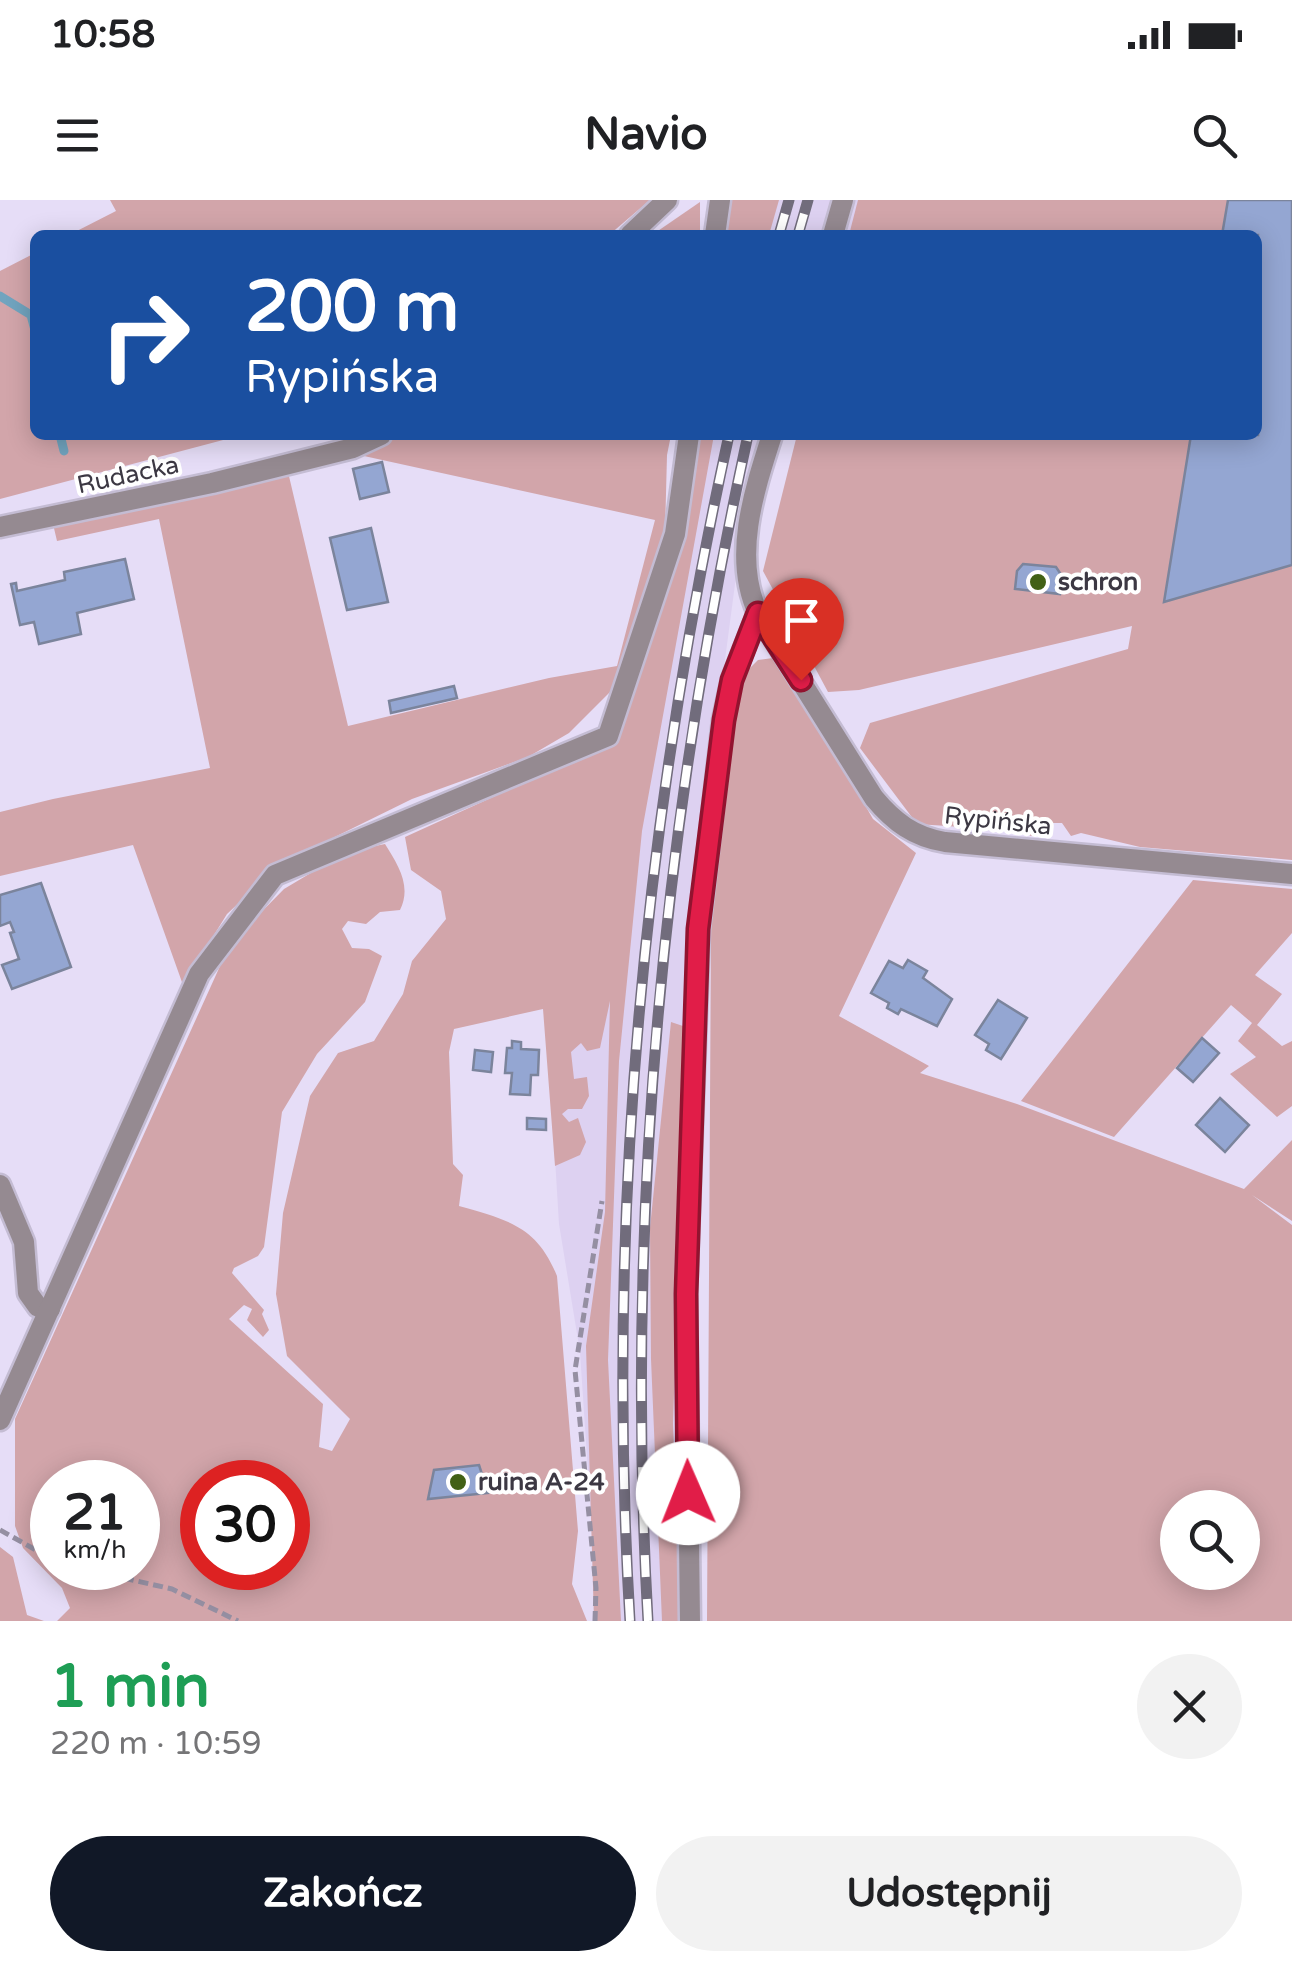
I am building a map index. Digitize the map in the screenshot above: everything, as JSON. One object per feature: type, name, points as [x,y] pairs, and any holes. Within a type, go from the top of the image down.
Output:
[{"type":"street","points":[[635,230],[667,200]]},
{"type":"street","points":[[716,230],[720,200]]},
{"type":"street","points":[[834,230],[842,200]]},
{"type":"street","name":"Rudacka","points":[[0,528],[353,448],[370,440]]},
{"type":"street","points":[[0,1420],[199,974],[275,875],[608,736],[674,534],[688,440]]},
{"type":"street","name":"Rypińska","points":[[770,440],[746,552],[747,579],[758,613],[874,798],[894,820],[911,832],[945,842],[1292,874]]},
{"type":"street","points":[[690,1621],[686,1294],[698,929],[724,720],[732,680],[758,613]]},
{"type":"street","points":[[0,1185],[24,1242],[28,1295],[36,1306],[50,1309]]},
{"type":"path","points":[[595,1621],[596,1588],[575,1370],[602,1200]]},
{"type":"path","points":[[0,1530],[30,1547]]},
{"type":"path","points":[[160,1586],[238,1621]]},
{"type":"shaded area","points":[[110,200],[650,200],[615,230],[79,230],[116,211]]},
{"type":"shaded area","points":[[726,200],[779,200],[770,230],[722,230]]},
{"type":"shaded area","points":[[759,200],[885,200],[864,230],[751,230]]},
{"type":"shaded area","points":[[858,200],[1228,200],[1223,230],[850,230]]},
{"type":"shaded area","points":[[700,202],[700,230],[659,230]]},
{"type":"shaded area","points":[[30,256],[30,440],[223,440],[0,499],[0,271]]},
{"type":"shaded area","points":[[392,440],[670,440],[665,533],[613,689],[569,733],[528,757],[412,799],[280,864],[227,914],[183,985],[133,845],[0,876],[0,812],[210,768],[159,519],[57,541],[53,524],[288,472],[348,726],[549,678],[617,666],[655,520],[364,456]]},
{"type":"shaded area","points":[[691,440],[713,440],[642,831],[619,1061],[608,1360],[621,1621],[594,1621],[586,1346],[605,1212],[610,1001],[600,1048],[587,1051],[581,1043],[571,1052],[574,1079],[587,1077],[589,1096],[582,1109],[568,1109],[562,1114],[569,1122],[578,1118],[586,1142],[580,1155],[555,1166],[543,1009],[454,1029],[449,1052],[453,1164],[463,1175],[459,1206],[519,1228],[540,1246],[557,1276],[578,1531],[572,1584],[587,1621],[57,1621],[70,1608],[63,1590],[160,1590],[160,1460],[30,1460],[30,1555],[15,1526],[15,1419],[230,944],[284,889],[346,852],[385,844],[399,868],[405,893],[400,910],[380,912],[366,924],[348,921],[342,929],[352,948],[369,949],[382,956],[365,1002],[317,1054],[282,1112],[264,1247],[258,1256],[234,1268],[232,1273],[264,1310],[269,1330],[263,1337],[247,1320],[252,1309],[244,1305],[229,1319],[323,1404],[319,1447],[332,1451],[350,1419],[287,1356],[276,1294],[283,1213],[310,1096],[338,1053],[374,1041],[403,994],[412,961],[446,919],[441,891],[411,870],[405,837],[579,758],[617,722],[644,660]]},
{"type":"shaded area","points":[[697,440],[768,440],[737,569],[689,932],[699,1028],[684,1424],[693,1621],[598,1621],[580,1352],[559,1224],[546,1010],[623,891]]},
{"type":"shaded area","points":[[796,440],[1190,440],[1165,602],[1292,565],[1292,860],[1140,847],[1081,833],[1071,836],[1062,823],[1047,823],[1031,836],[1022,831],[917,824],[860,748],[870,723],[1128,649],[1132,626],[859,690],[828,692],[763,571]]},
{"type":"shaded area","points":[[773,658],[786,669],[873,819],[916,853],[839,1016],[929,1066],[920,1073],[1017,1104],[1244,1189],[1292,1140],[1292,1221],[1252,1195],[1292,1225],[1292,1621],[707,1621],[711,930],[721,783],[738,680],[758,660]]},
{"type":"shaded area","points":[[1193,880],[1292,889],[1292,933],[1255,975],[1282,994],[1257,1025],[1282,1046],[1292,1041],[1292,1106],[1277,1117],[1230,1074],[1256,1057],[1238,1041],[1252,1023],[1231,1005],[1114,1137],[1021,1101]]},
{"type":"shaded area","points":[[671,1022],[686,1027],[673,1424],[680,1621],[662,1621],[650,1228]]},
{"type":"shaded area","points":[[0,1547],[13,1557],[27,1615],[44,1621],[0,1621]]},
{"type":"building","points":[[1228,200],[1292,200],[1292,565],[1164,602],[1190,440],[1262,440],[1262,230],[1223,230]]},
{"type":"building","points":[[382,462],[389,492],[360,499],[353,469]]},
{"type":"building","points":[[371,528],[388,602],[347,610],[330,538]]},
{"type":"building","points":[[125,559],[134,599],[77,613],[81,634],[39,644],[34,622],[20,625],[11,584],[16,583],[17,591],[65,580],[64,572]]},
{"type":"building","name":"schron","points":[[1023,564],[1056,567],[1062,576],[1060,594],[1015,589],[1017,571]]},
{"type":"building","points":[[454,686],[457,698],[391,713],[389,701]]},
{"type":"building","points":[[41,883],[71,967],[12,989],[2,965],[19,959],[10,922],[0,926],[0,895]]},
{"type":"building","points":[[908,960],[927,971],[923,978],[952,999],[937,1026],[901,1009],[898,1014],[887,1008],[889,1003],[871,993],[889,961],[903,968]]},
{"type":"building","points":[[998,1000],[1027,1018],[1001,1059],[986,1050],[989,1044],[975,1035]]},
{"type":"building","points":[[1202,1038],[1219,1053],[1193,1082],[1177,1068]]},
{"type":"building","points":[[512,1041],[521,1042],[521,1049],[539,1050],[538,1075],[531,1075],[530,1095],[510,1094],[512,1073],[505,1073],[507,1048],[512,1048]]},
{"type":"building","points":[[475,1050],[493,1052],[491,1072],[473,1070]]},
{"type":"building","points":[[1220,1098],[1249,1125],[1225,1152],[1196,1125]]},
{"type":"building","points":[[527,1118],[546,1119],[546,1130],[527,1129]]},
{"type":"building","name":"ruina A-24","points":[[479,1465],[488,1493],[428,1499],[434,1470]]},
{"type":"waterway","points":[[0,296],[30,314]]},
{"type":"waterway","points":[[61,440],[64,451]]},
{"type":"railway","points":[[780,230],[789,200]]},
{"type":"railway","points":[[799,230],[808,200]]},
{"type":"railway","points":[[630,1621],[623,1322],[638,1025],[674,729],[728,440]]},
{"type":"railway","points":[[648,1621],[642,1322],[657,1025],[693,729],[747,440]]},
{"type":"place","name":"schron","points":[[1038,582]]},
{"type":"place","name":"ruina A-24","points":[[458,1482]]},
{"type":"route","points":[[688,1493],[686,1294],[698,929],[724,720],[732,680],[758,613],[801,680]]}]
